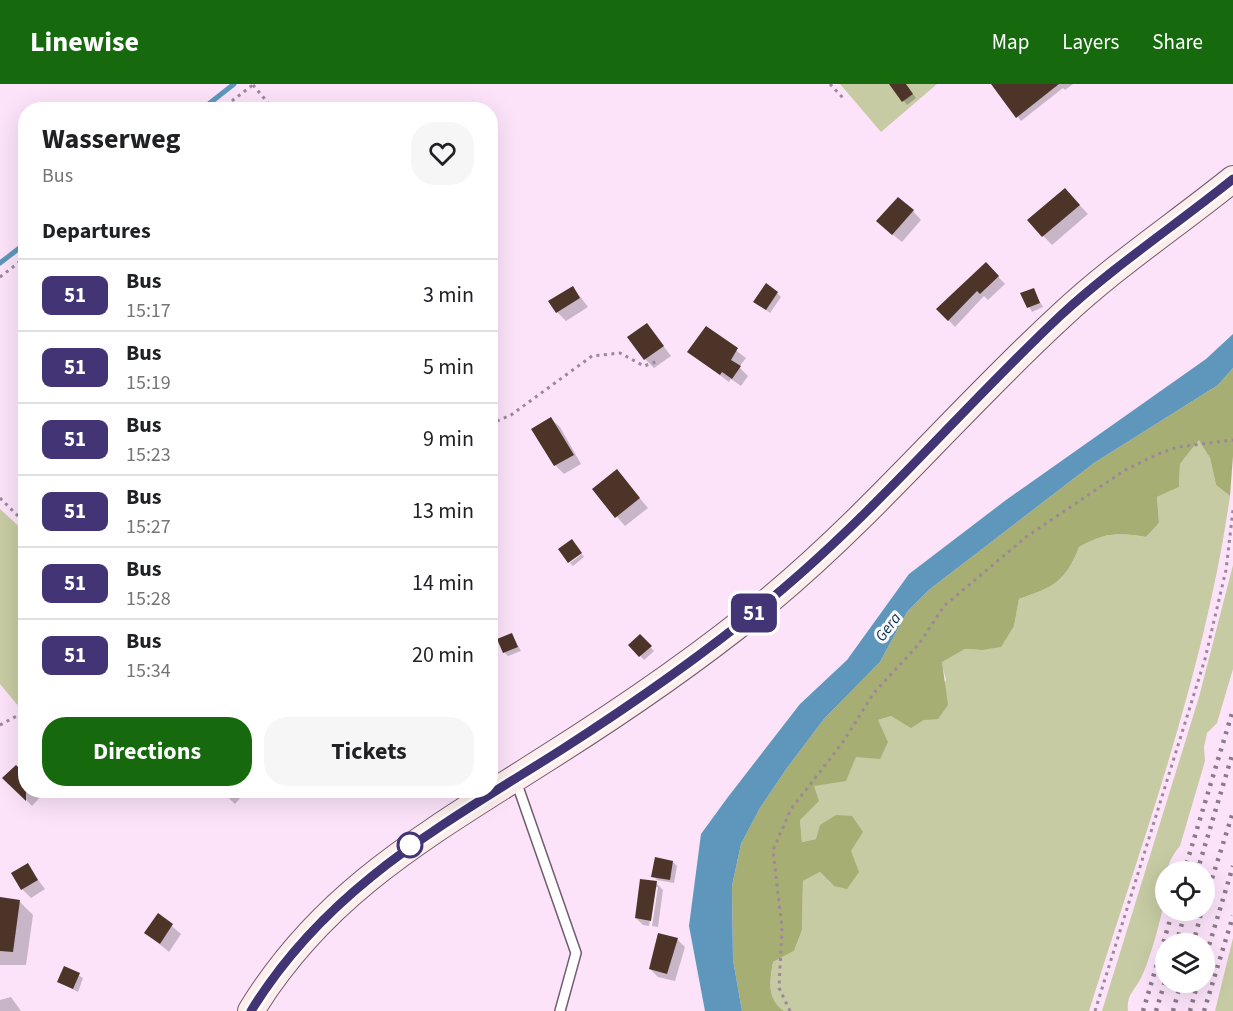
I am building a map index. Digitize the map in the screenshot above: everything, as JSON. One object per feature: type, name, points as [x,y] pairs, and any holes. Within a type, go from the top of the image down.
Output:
[{"type":"street","points":[[498,790],[589,731],[737,626],[774,596],[890,489],[1062,315],[1118,267],[1233,179]]},
{"type":"street","points":[[251,1011],[309,934],[359,885],[414,843],[485,798]]},
{"type":"lane","points":[[515,779],[525,798],[576,952],[560,1011]]},
{"type":"path","points":[[230,102],[253,84],[268,102]]},
{"type":"path","points":[[830,84],[843,98]]},
{"type":"path","points":[[0,277],[18,263]]},
{"type":"path","points":[[498,421],[511,415],[592,356],[620,353],[644,366],[658,362]]},
{"type":"path","points":[[790,1011],[779,988],[782,928],[773,850],[791,810],[848,734],[873,694],[919,644],[944,606],[1026,537],[1125,470],[1158,454],[1178,447],[1233,440]]},
{"type":"path","points":[[0,498],[18,516]]},
{"type":"path","points":[[1095,1011],[1205,659],[1226,570],[1233,510]]},
{"type":"path","points":[[0,726],[18,716]]},
{"type":"green space","points":[[840,84],[937,84],[881,132]]},
{"type":"green space","points":[[1233,368],[1233,456],[1230,496],[1216,485],[1210,458],[1199,440],[1180,464],[1179,487],[1157,497],[1159,523],[1146,537],[1127,534],[1104,536],[1079,547],[1063,576],[1049,587],[1019,599],[1014,626],[1001,647],[982,650],[965,649],[942,662],[948,705],[938,719],[924,720],[911,728],[891,716],[878,720],[888,742],[880,759],[856,757],[846,781],[814,786],[819,801],[800,820],[802,842],[816,839],[820,825],[836,815],[852,816],[863,832],[851,851],[859,872],[847,889],[834,886],[820,872],[803,881],[802,930],[794,951],[773,962],[770,982],[774,1001],[784,1011],[742,1011],[733,960],[732,886],[741,844],[760,808],[824,719],[880,662],[907,612],[930,589],[1094,463],[1218,385]]},
{"type":"green space","points":[[1200,439],[1210,458],[1216,485],[1230,496],[1219,562],[1205,627],[1170,756],[1089,1011],[784,1011],[774,1001],[772,995],[770,983],[773,962],[794,951],[802,930],[803,881],[820,872],[834,886],[816,839],[802,842],[800,820],[814,786],[856,757],[878,720],[891,716],[911,727],[924,720],[946,680],[941,662],[965,649],[982,650],[1014,626],[1019,599],[1049,587],[1063,576],[1079,547],[1104,536],[1127,534],[1146,537],[1159,523],[1157,497],[1179,487],[1180,464]]},
{"type":"green space","points":[[0,509],[18,526],[18,706],[0,684]]},
{"type":"green space","points":[[1233,565],[1233,669],[1217,723],[1207,733],[1204,747],[1205,761],[1180,846],[1170,861],[1155,861],[1155,921],[1159,921],[1155,938],[1141,978],[1130,997],[1128,1011],[1102,1011],[1199,697]]},
{"type":"green space","points":[[1233,938],[1233,1011],[1215,1011]]},
{"type":"water","name":"Gera","points":[[1233,334],[1233,368],[1218,385],[1094,463],[930,589],[907,612],[880,662],[824,719],[760,808],[741,844],[732,886],[733,960],[742,1011],[705,1011],[689,926],[701,834],[800,704],[847,660],[909,574],[1006,500],[1206,359]]},
{"type":"building","points":[[889,84],[906,84],[913,94],[902,102]]},
{"type":"building","points":[[991,84],[1059,84],[1016,118]]},
{"type":"building","points":[[1065,188],[1080,205],[1042,237],[1027,220]]},
{"type":"building","points":[[898,197],[914,210],[892,235],[876,221]]},
{"type":"building","points":[[986,262],[999,276],[980,294],[977,291],[948,321],[936,309]]},
{"type":"building","points":[[766,283],[778,292],[766,310],[753,302]]},
{"type":"building","points":[[573,286],[580,298],[556,313],[548,301]]},
{"type":"building","points":[[1034,288],[1040,303],[1027,308],[1020,293]]},
{"type":"building","points":[[647,323],[664,346],[644,360],[627,337]]},
{"type":"building","points":[[706,326],[738,348],[731,360],[741,366],[732,379],[722,372],[720,375],[687,352]]},
{"type":"building","points":[[551,417],[574,455],[554,466],[531,429]]},
{"type":"building","points":[[617,469],[640,498],[615,518],[592,489]]},
{"type":"building","points":[[572,539],[582,553],[568,563],[558,549]]},
{"type":"building","points":[[512,633],[518,647],[503,653],[498,639]]},
{"type":"building","points":[[640,634],[652,646],[639,657],[628,645]]},
{"type":"building","points":[[16,765],[18,767],[18,793],[2,778]]},
{"type":"building","points":[[655,857],[673,861],[670,880],[651,877]]},
{"type":"building","points":[[28,863],[38,880],[21,890],[11,873]]},
{"type":"building","points":[[640,879],[657,881],[651,921],[635,918]]},
{"type":"building","points":[[0,897],[20,900],[13,952],[0,951]]},
{"type":"building","points":[[158,913],[173,924],[160,944],[144,933]]},
{"type":"building","points":[[658,933],[678,938],[667,974],[649,969]]},
{"type":"building","points":[[64,966],[80,973],[73,989],[57,982]]},
{"type":"waterway","points":[[211,102],[234,84]]},
{"type":"waterway","points":[[0,263],[18,249]]},
{"type":"railway","points":[[1187,861],[1233,710]]},
{"type":"railway","points":[[1200,861],[1233,752]]},
{"type":"railway","points":[[1215,869],[1233,812]]},
{"type":"railway","points":[[1213,933],[1233,866]]},
{"type":"railway","points":[[1204,1011],[1233,916]]},
{"type":"railway","points":[[1143,1011],[1170,921]]},
{"type":"railway","points":[[1179,933],[1183,921]]},
{"type":"railway","points":[[1196,933],[1199,921]]},
{"type":"railway","points":[[1156,1011],[1161,993]]},
{"type":"railway","points":[[1173,1011],[1178,993]]},
{"type":"railway","points":[[1190,1011],[1195,993]]},
{"type":"bus line","name":"51","points":[[498,790],[580,738],[737,626],[774,596],[890,489],[1004,370],[1062,315],[1118,267],[1176,225],[1233,179]]},
{"type":"bus line","name":"51","points":[[251,1011],[309,934],[336,905],[366,878],[414,843],[485,798]]}]
